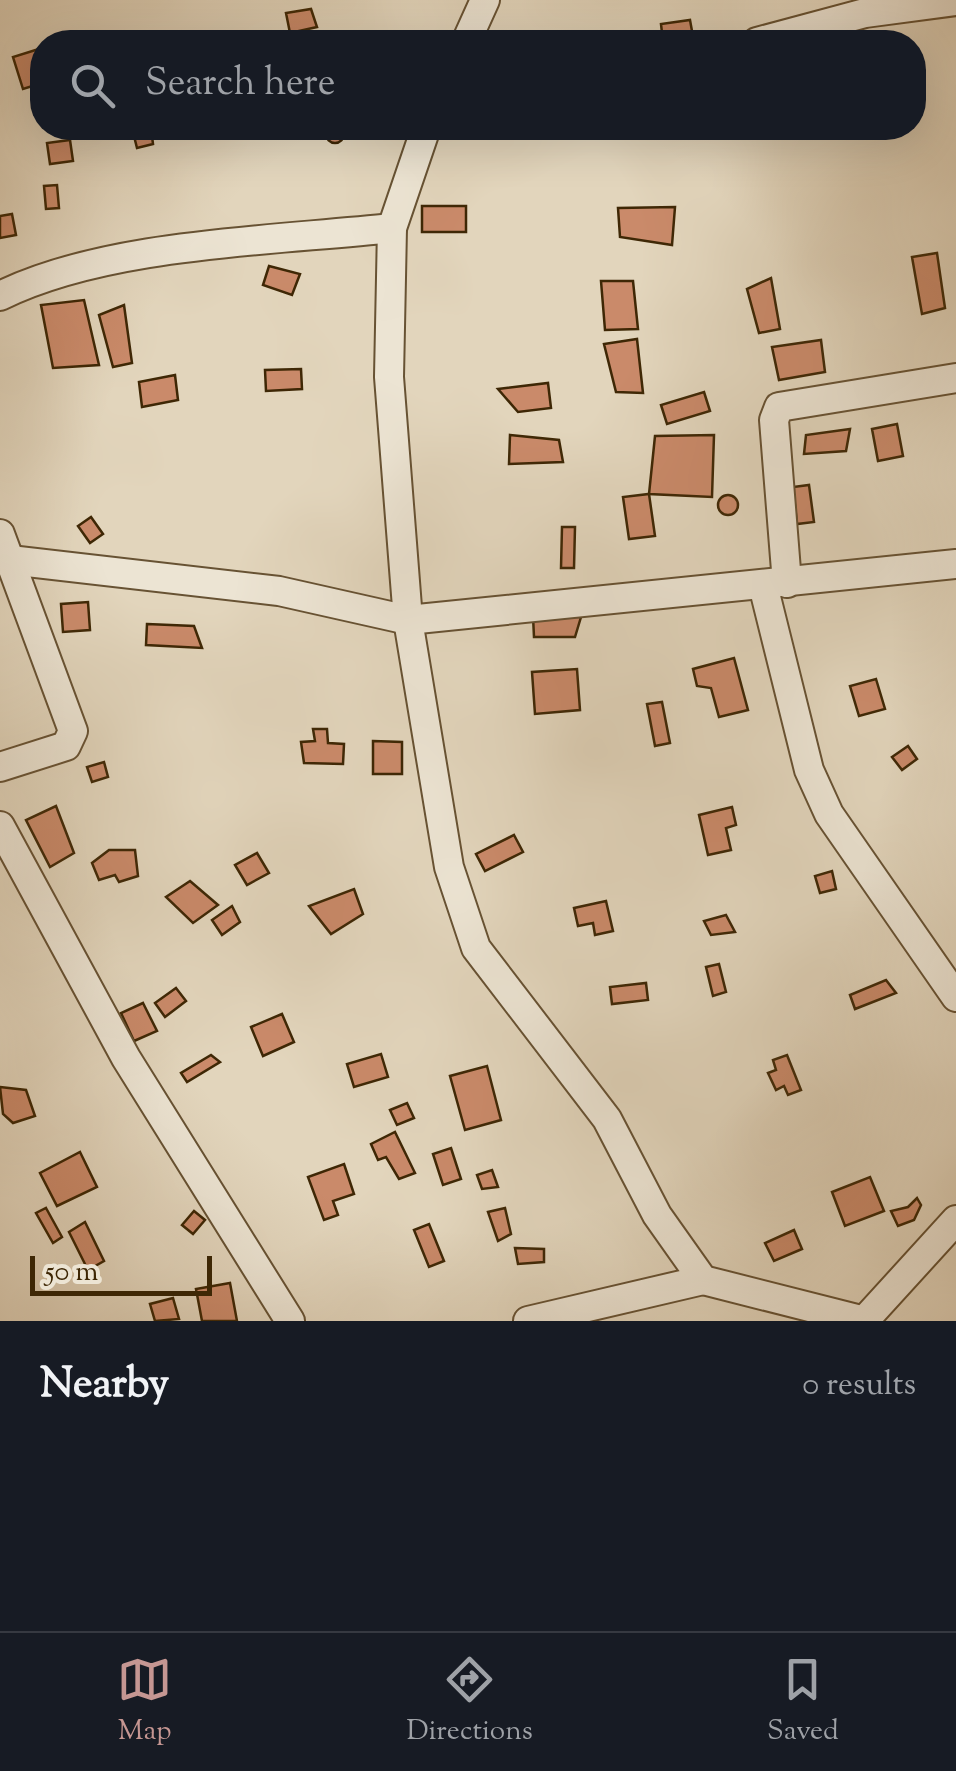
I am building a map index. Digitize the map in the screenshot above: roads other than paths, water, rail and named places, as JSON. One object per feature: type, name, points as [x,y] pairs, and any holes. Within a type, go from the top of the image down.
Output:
[{"type":"street","points":[[471,30],[485,0]]},
{"type":"street","points":[[801,30],[865,13],[956,1]]},
{"type":"street","points":[[422,140],[392,228],[389,377],[408,620],[449,867],[476,948],[607,1119],[656,1215],[703,1280]]},
{"type":"street","points":[[0,296],[86,268],[174,251],[392,228]]},
{"type":"street","points":[[956,378],[779,407],[774,420],[775,584],[810,770],[829,814],[956,997]]},
{"type":"street","points":[[0,766],[66,746],[73,731],[5,547],[278,590],[408,620],[956,564]]},
{"type":"street","points":[[0,826],[126,1058],[290,1321]]},
{"type":"street","points":[[528,1321],[703,1280],[865,1321],[956,1220]]}]
